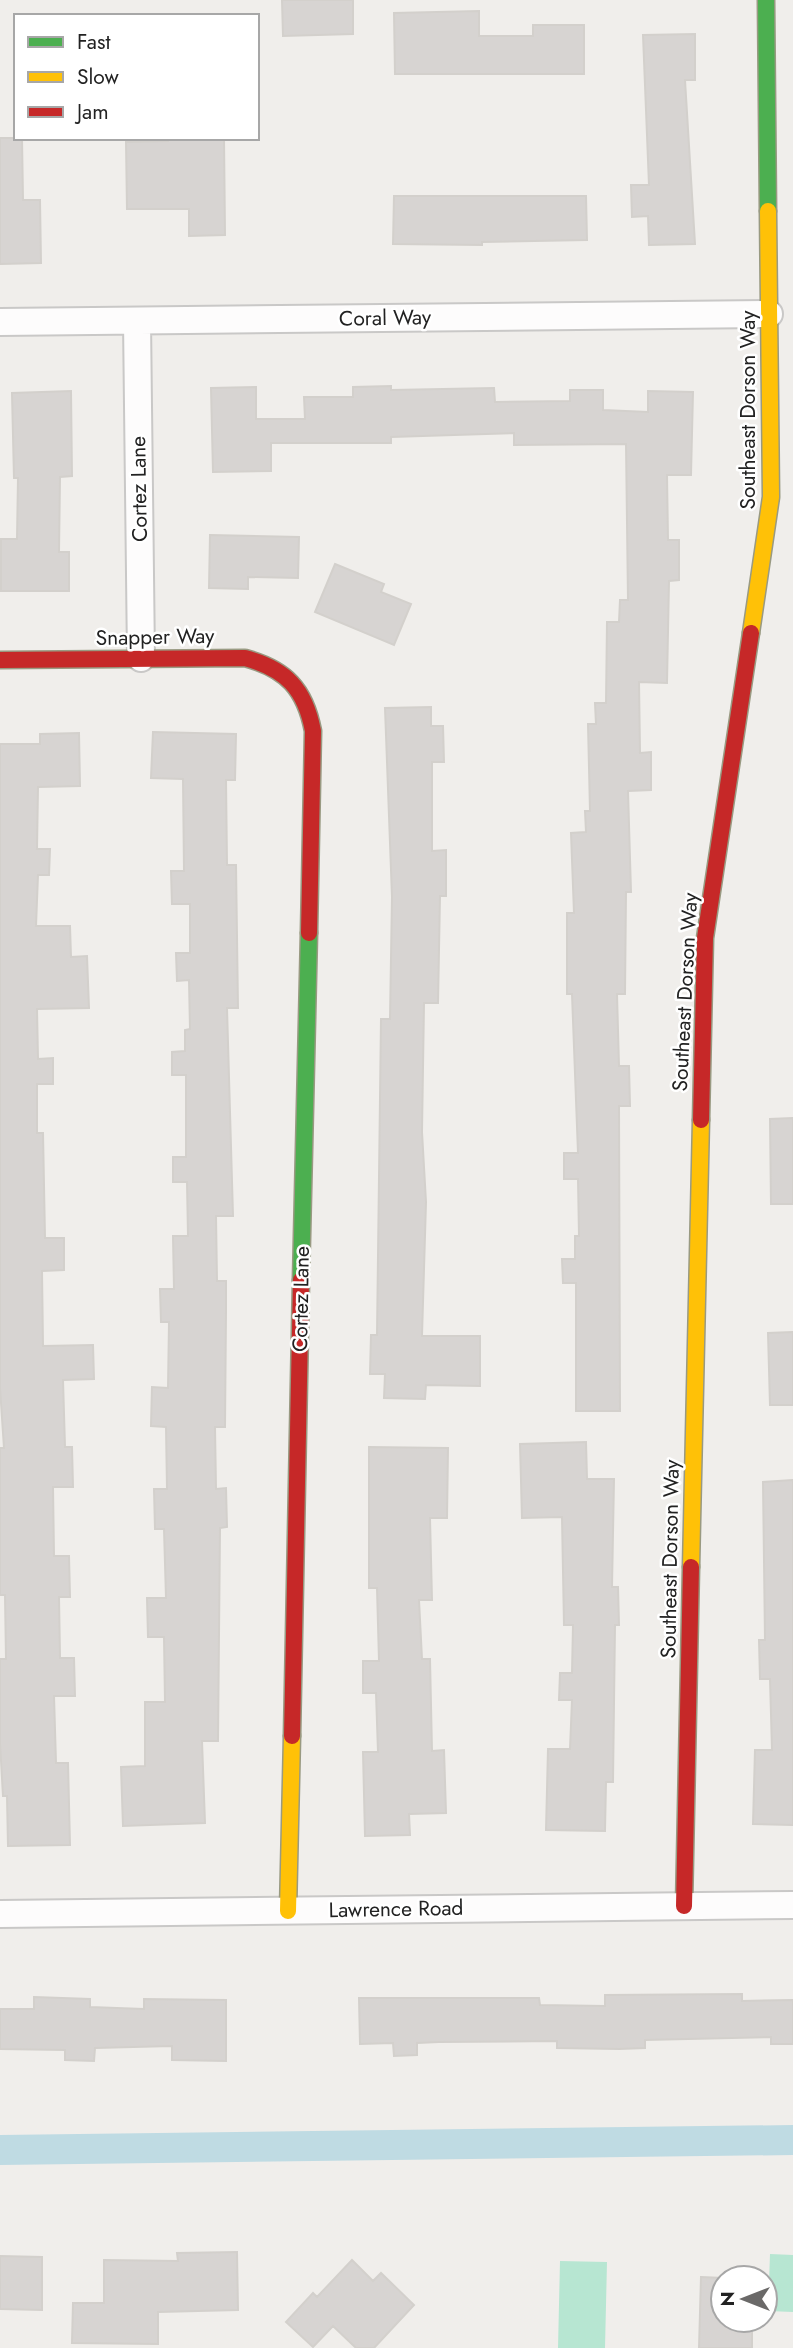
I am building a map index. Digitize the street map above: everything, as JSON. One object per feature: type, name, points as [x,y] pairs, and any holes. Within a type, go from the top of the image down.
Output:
[{"type":"street","name":"Southeast Dorson Way","points":[[684,1906],[705,938],[769,518],[766,0]]},
{"type":"street","name":"Coral Way","points":[[0,322],[769,314]]},
{"type":"street","name":"Cortez Lane","points":[[137,321],[141,658]]},
{"type":"street","name":"Snapper Way","points":[[0,660],[246,657],[267,662],[286,673],[301,689]]},
{"type":"street","name":"Cortez Lane","points":[[288,1910],[313,731],[310,709],[301,689]]},
{"type":"street","name":"Lawrence Road","points":[[0,1914],[793,1905]]},
{"type":"green space","points":[[770,2254],[793,2255],[793,2312],[779,2311],[779,2264],[770,2264]]},
{"type":"green space","points":[[560,2261],[607,2262],[605,2348],[558,2348]]},
{"type":"building","points":[[282,0],[353,0],[353,34],[283,36]]},
{"type":"building","points":[[479,11],[479,36],[533,36],[533,25],[584,25],[584,74],[395,74],[394,13]]},
{"type":"building","points":[[695,34],[695,80],[685,80],[695,244],[649,245],[648,216],[632,217],[631,185],[649,185],[643,35]]},
{"type":"building","points":[[0,138],[14,138],[22,140],[23,200],[40,200],[41,263],[0,264]]},
{"type":"building","points":[[224,140],[225,235],[189,236],[189,209],[127,209],[126,142]]},
{"type":"building","points":[[394,196],[586,196],[587,240],[482,242],[482,245],[393,244]]},
{"type":"building","points":[[391,386],[391,390],[494,388],[495,402],[570,401],[570,390],[603,390],[603,410],[648,412],[648,391],[693,392],[691,475],[667,475],[668,540],[679,540],[679,580],[669,581],[667,683],[639,682],[640,753],[651,752],[651,790],[628,791],[631,892],[626,892],[625,994],[617,994],[619,1066],[629,1066],[630,1106],[619,1106],[620,1411],[576,1411],[576,1283],[563,1283],[562,1259],[575,1259],[575,1236],[579,1236],[578,1179],[564,1179],[564,1153],[578,1153],[572,994],[567,994],[567,913],[574,913],[571,833],[586,832],[585,811],[590,811],[588,724],[596,724],[595,703],[606,703],[607,622],[619,622],[620,600],[628,600],[626,444],[514,445],[514,433],[391,437],[391,443],[271,443],[271,471],[213,472],[211,388],[256,387],[256,419],[305,419],[304,397],[353,397],[353,387]]},
{"type":"building","points":[[71,391],[72,476],[60,477],[59,552],[69,552],[69,591],[1,591],[1,539],[17,539],[18,478],[14,478],[12,393]]},
{"type":"building","points":[[210,535],[299,537],[298,578],[248,577],[248,589],[209,588]]},
{"type":"building","points":[[335,564],[384,584],[381,592],[411,604],[394,645],[315,612]]},
{"type":"building","points":[[431,707],[431,726],[443,726],[444,762],[432,762],[432,851],[446,850],[446,896],[440,896],[438,1003],[424,1003],[422,1132],[426,1202],[422,1336],[480,1336],[480,1386],[426,1385],[425,1399],[384,1398],[385,1374],[370,1374],[371,1335],[377,1335],[381,1019],[390,1019],[392,897],[385,708]]},
{"type":"building","points":[[153,732],[236,734],[235,780],[226,780],[227,865],[236,865],[238,1008],[227,1008],[233,1216],[216,1216],[217,1281],[226,1281],[226,1311],[225,1427],[215,1427],[216,1489],[226,1488],[227,1527],[220,1528],[218,1741],[202,1741],[205,1823],[123,1826],[121,1767],[145,1766],[145,1702],[165,1702],[164,1637],[148,1637],[147,1598],[166,1598],[164,1529],[155,1529],[154,1489],[167,1489],[166,1427],[151,1426],[152,1387],[168,1388],[169,1322],[161,1322],[160,1289],[174,1289],[173,1236],[188,1236],[187,1182],[173,1182],[173,1157],[186,1157],[186,1075],[172,1075],[172,1052],[185,1051],[185,1030],[190,1029],[189,980],[177,981],[176,953],[190,953],[190,904],[172,904],[171,871],[184,871],[183,779],[151,778]]},
{"type":"building","points":[[79,733],[80,786],[38,787],[37,849],[50,849],[49,875],[38,875],[36,926],[70,926],[71,957],[87,956],[89,1008],[37,1009],[38,1059],[53,1058],[53,1084],[37,1084],[37,1133],[43,1133],[45,1238],[64,1238],[64,1270],[42,1271],[43,1346],[93,1345],[94,1379],[63,1380],[65,1447],[72,1447],[73,1487],[53,1487],[54,1556],[69,1556],[70,1597],[59,1597],[60,1658],[74,1658],[75,1696],[54,1696],[56,1763],[68,1763],[70,1845],[8,1846],[7,1796],[3,1796],[0,1743],[0,1659],[6,1659],[5,1595],[0,1595],[0,1448],[4,1448],[0,1388],[0,744],[40,744],[40,734]]},
{"type":"building","points":[[793,1118],[793,1204],[771,1204],[770,1119]]},
{"type":"building","points":[[793,1332],[793,1405],[770,1405],[768,1333]]},
{"type":"building","points":[[586,1442],[587,1479],[614,1479],[612,1587],[618,1587],[619,1625],[615,1625],[613,1782],[606,1782],[605,1831],[546,1830],[548,1749],[570,1749],[572,1700],[559,1700],[560,1673],[572,1673],[573,1625],[564,1625],[562,1517],[522,1518],[520,1444]]},
{"type":"building","points":[[369,1447],[448,1448],[447,1518],[430,1518],[432,1600],[419,1600],[422,1659],[430,1659],[432,1751],[444,1750],[446,1813],[409,1814],[410,1835],[365,1836],[363,1752],[378,1752],[376,1693],[363,1693],[363,1661],[379,1661],[377,1588],[369,1588]]},
{"type":"building","points":[[793,1480],[793,1825],[753,1824],[755,1750],[772,1750],[770,1679],[760,1679],[759,1640],[765,1640],[763,1482]]},
{"type":"building","points":[[742,1994],[742,2001],[793,2000],[793,2044],[771,2044],[771,2037],[645,2040],[645,2048],[619,2049],[557,2048],[557,2041],[439,2042],[417,2043],[417,2055],[394,2056],[393,2043],[360,2044],[359,1998],[539,1998],[540,2005],[605,2006],[605,1995]]},
{"type":"building","points":[[34,1997],[90,1999],[90,2007],[144,2009],[144,1999],[226,2000],[226,2061],[172,2060],[172,2046],[95,2048],[94,2061],[65,2060],[65,2050],[0,2049],[0,2009],[34,2009]]},
{"type":"building","points":[[237,2252],[238,2310],[158,2312],[158,2344],[72,2343],[73,2303],[104,2303],[104,2260],[178,2261],[177,2253]]},
{"type":"building","points":[[0,2256],[42,2257],[42,2310],[0,2309]]},
{"type":"building","points":[[352,2260],[373,2281],[381,2273],[414,2305],[374,2348],[356,2348],[333,2326],[313,2347],[286,2322],[313,2293],[317,2297]]},
{"type":"building","points":[[701,2277],[709,2277],[709,2334],[752,2334],[752,2348],[699,2348]]},
{"type":"waterway","points":[[0,2150],[793,2140]]},
{"type":"traffic: fast","points":[[766,0],[768,211]]},
{"type":"traffic: fast","points":[[301,1280],[309,933]]},
{"type":"traffic: slow","points":[[751,633],[771,497],[768,211]]},
{"type":"traffic: slow","points":[[691,1567],[701,1120]]},
{"type":"traffic: slow","points":[[288,1911],[292,1736]]},
{"type":"traffic: jam","points":[[701,1120],[705,938],[751,633]]},
{"type":"traffic: jam","points":[[0,660],[245,658],[272,668],[282,675],[299,692],[313,731],[309,933]]},
{"type":"traffic: jam","points":[[292,1736],[301,1280]]},
{"type":"traffic: jam","points":[[684,1906],[691,1567]]}]
